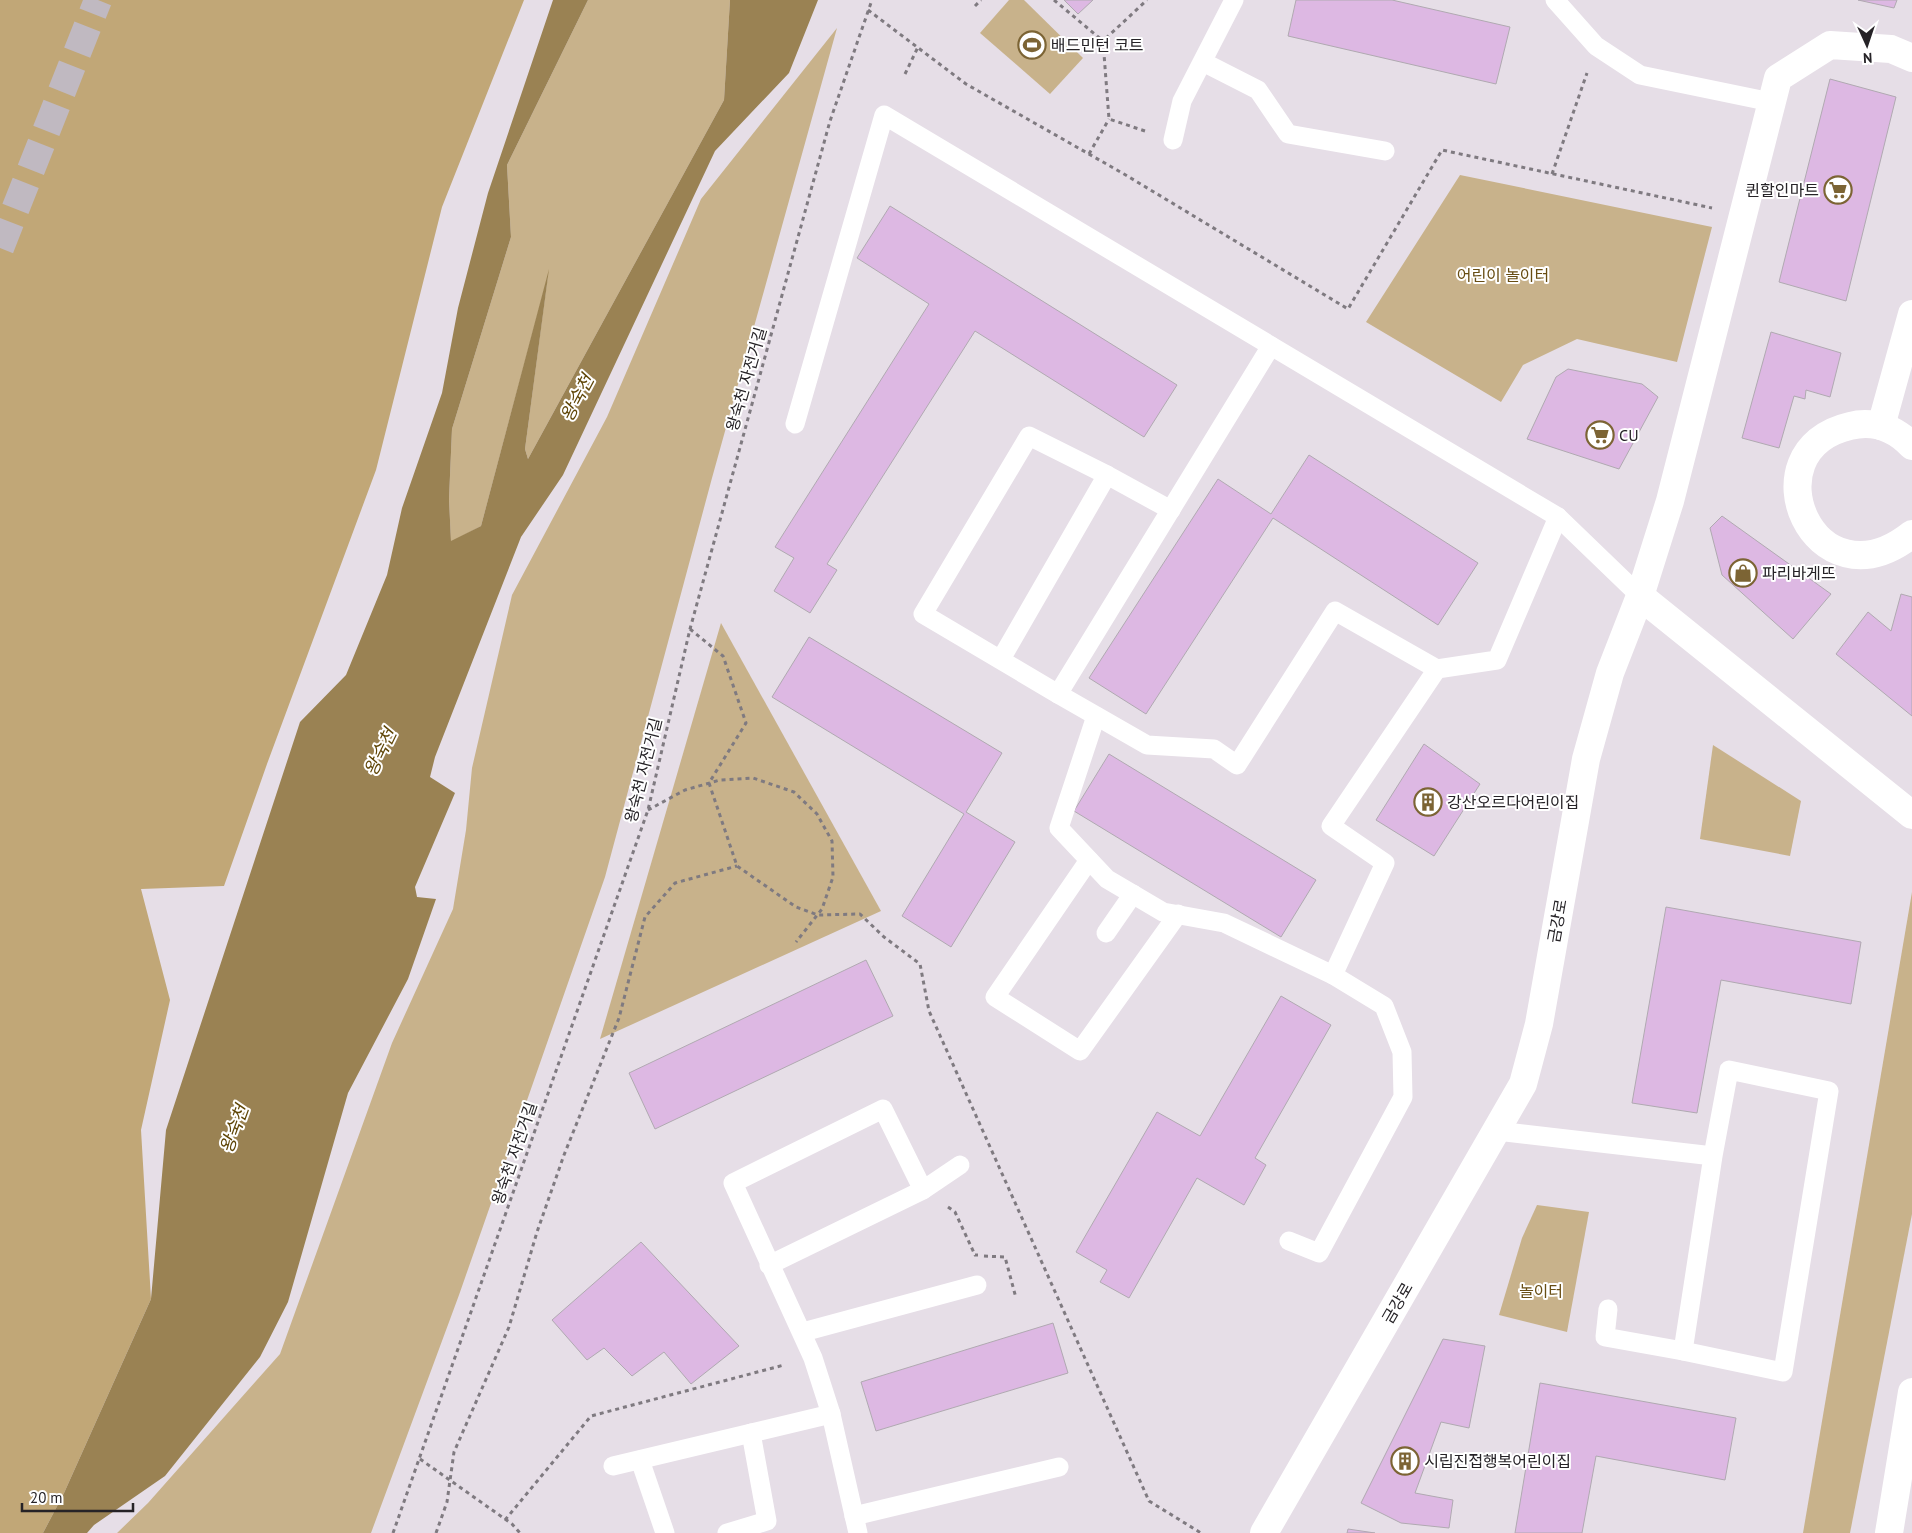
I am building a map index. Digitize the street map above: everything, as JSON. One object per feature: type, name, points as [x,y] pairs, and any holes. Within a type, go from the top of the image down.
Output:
[{"type":"street","name":"금강로","points":[[1264,1533],[1523,1084],[1539,1024],[1586,759],[1610,673],[1640,596],[1670,501],[1744,215],[1770,102],[1778,78],[1830,45],[1890,49],[1912,58]]},
{"type":"street","points":[[1881,426],[1912,314]]},
{"type":"street","points":[[1912,446],[1902,435],[1881,426],[1860,423],[1839,428],[1821,439],[1807,455],[1798,475],[1797,496],[1803,517],[1815,535],[1832,547],[1853,555],[1875,554],[1889,550],[1912,534]]},
{"type":"street","points":[[1640,596],[1912,815]]},
{"type":"street","points":[[1889,1533],[1912,1392]]},
{"type":"lane","points":[[1173,140],[1182,102],[1234,0]]},
{"type":"lane","points":[[1555,0],[1596,46],[1640,75],[1770,102]]},
{"type":"lane","points":[[1203,62],[1258,90],[1288,134],[1385,152]]},
{"type":"lane","points":[[795,424],[884,115],[1558,517],[1640,596]]},
{"type":"lane","points":[[1058,694],[1271,346]]},
{"type":"lane","points":[[1170,510],[1107,474],[1029,436],[922,614],[1146,745],[1214,749],[1237,765],[1335,611],[1437,669],[1497,660],[1558,517]]},
{"type":"lane","points":[[1001,659],[1107,474]]},
{"type":"lane","points":[[1334,975],[1386,863],[1331,826],[1437,669]]},
{"type":"lane","points":[[1096,716],[1058,828],[1107,879],[1163,912],[1224,923],[1334,975],[1384,1006],[1402,1052],[1403,1097],[1318,1253],[1289,1240]]},
{"type":"lane","points":[[1089,860],[995,997],[1080,1050],[1178,914]]},
{"type":"lane","points":[[1106,933],[1133,894]]},
{"type":"lane","points":[[1608,1308],[1605,1336],[1782,1372],[1829,1091],[1729,1070],[1713,1156],[1683,1351]]},
{"type":"lane","points":[[923,1190],[883,1109],[733,1183],[803,1332],[813,1358],[831,1414],[856,1525],[1059,1467]]},
{"type":"lane","points":[[1497,1131],[1713,1156]]},
{"type":"lane","points":[[770,1265],[923,1190],[960,1165]]},
{"type":"lane","points":[[803,1332],[977,1285]]},
{"type":"lane","points":[[613,1466],[831,1414]]},
{"type":"lane","points":[[727,1533],[767,1522],[751,1433]]},
{"type":"lane","points":[[640,1460],[664,1533]]},
{"type":"path","name":"왕숙천 자전거길","points":[[393,1533],[648,810],[690,629],[830,121],[872,0]]},
{"type":"path","points":[[975,6],[981,0]]},
{"type":"path","points":[[1054,0],[1103,41],[1109,119],[1088,154]]},
{"type":"path","points":[[1103,41],[1147,0]]},
{"type":"path","points":[[868,10],[966,84],[1088,154],[1348,309],[1442,150],[1744,215]]},
{"type":"path","points":[[1552,174],[1596,46]]},
{"type":"path","points":[[905,74],[918,47]]},
{"type":"path","points":[[1109,119],[1173,140]]},
{"type":"path","points":[[690,629],[723,656],[746,723],[709,783]]},
{"type":"path","points":[[648,810],[685,790],[720,780],[753,778],[794,792],[817,814],[832,841],[833,877],[818,914],[796,942]]},
{"type":"path","points":[[709,783],[737,866],[796,907],[818,914],[860,914],[884,937],[920,964],[929,1011],[1149,1501],[1200,1533]]},
{"type":"path","points":[[436,1533],[447,1502],[454,1452],[509,1327],[537,1232],[564,1156],[619,1018],[645,918],[675,883],[737,866]]},
{"type":"path","points":[[923,1190],[955,1212],[975,1255],[1005,1257],[1016,1298]]},
{"type":"path","points":[[505,1520],[591,1416],[813,1358]]},
{"type":"path","points":[[420,1459],[505,1520],[520,1533]]},
{"type":"green space","points":[[588,0],[730,0],[724,100],[528,459],[525,449],[548,275],[481,526],[451,542],[449,499],[452,429],[511,237],[507,165]]},
{"type":"green space","name":"배드민턴 코트","points":[[1009,0],[1024,0],[1083,58],[1050,94],[980,33]]},
{"type":"green space","points":[[837,28],[712,478],[605,877],[459,1295],[371,1533],[117,1533],[148,1503],[280,1354],[392,1043],[453,909],[466,830],[472,768],[512,595],[607,417],[701,199]]},
{"type":"green space","name":"어린이 놀이터","points":[[1460,175],[1712,227],[1677,362],[1577,339],[1523,365],[1501,402],[1366,322]]},
{"type":"green space","points":[[721,623],[881,911],[600,1039]]},
{"type":"green space","points":[[1713,745],[1801,801],[1790,856],[1700,839]]},
{"type":"green space","points":[[1912,892],[1912,1214],[1850,1533],[1803,1533]]},
{"type":"green space","name":"놀이터","points":[[1537,1205],[1589,1212],[1567,1332],[1499,1315],[1522,1238]]},
{"type":"shaded area","points":[[0,0],[524,0],[442,207],[376,470],[224,886],[141,889],[170,1000],[141,1130],[151,1299],[64,1493],[43,1533],[0,1533]]},
{"type":"water","name":"왕숙천","points":[[553,0],[588,0],[507,165],[511,237],[452,429],[449,499],[451,541],[481,526],[549,269],[525,449],[528,459],[724,100],[730,0],[818,0],[789,73],[715,151],[563,475],[521,537],[435,757],[430,777],[455,793],[415,887],[417,897],[436,899],[408,979],[348,1093],[288,1302],[260,1357],[165,1476],[94,1525],[87,1533],[43,1533],[64,1493],[151,1299],[166,1130],[300,722],[346,675],[387,575],[402,508],[442,393],[458,308],[488,193]]},
{"type":"building","points":[[1064,0],[1093,0],[1078,14]]},
{"type":"building","points":[[1296,0],[1392,0],[1510,27],[1496,84],[1288,36]]},
{"type":"building","points":[[1858,0],[1897,0],[1894,8]]},
{"type":"building","name":"퀸할인마트","points":[[1830,79],[1896,97],[1846,301],[1779,282]]},
{"type":"building","points":[[890,206],[1177,385],[1144,437],[975,331],[827,564],[837,570],[810,613],[774,591],[794,558],[775,547],[929,304],[857,258]]},
{"type":"building","points":[[1771,332],[1841,353],[1830,397],[1806,390],[1805,399],[1794,396],[1779,448],[1742,438]]},
{"type":"building","points":[[1568,369],[1642,384],[1658,397],[1619,469],[1527,439],[1556,377]]},
{"type":"building","points":[[1309,455],[1478,563],[1438,625],[1273,518],[1146,714],[1089,678],[1218,479],[1271,514]]},
{"type":"building","points":[[1722,516],[1831,594],[1793,639],[1722,575],[1710,528]]},
{"type":"building","points":[[1901,594],[1912,597],[1912,716],[1836,654],[1868,612],[1891,631]]},
{"type":"building","points":[[809,637],[1002,753],[966,812],[1015,842],[951,947],[902,916],[964,814],[772,697]]},
{"type":"building","name":"강산오르다어린이집","points":[[1424,744],[1480,784],[1434,856],[1376,820]]},
{"type":"building","points":[[1109,754],[1316,880],[1281,937],[1074,811]]},
{"type":"building","points":[[1666,907],[1861,942],[1851,1004],[1721,980],[1697,1113],[1632,1103]]},
{"type":"building","points":[[866,960],[893,1016],[655,1129],[629,1073]]},
{"type":"building","points":[[1281,996],[1331,1025],[1255,1158],[1266,1165],[1244,1205],[1197,1178],[1129,1298],[1100,1282],[1107,1270],[1076,1252],[1157,1112],[1200,1136]]},
{"type":"building","points":[[641,1242],[739,1346],[691,1384],[664,1352],[632,1376],[604,1348],[587,1360],[552,1320]]},
{"type":"building","points":[[1053,1323],[1068,1373],[876,1431],[861,1382]]},
{"type":"building","name":"시립진접행복어린이집","points":[[1443,1339],[1485,1346],[1469,1428],[1441,1422],[1415,1493],[1453,1500],[1449,1528],[1401,1523],[1361,1503]]},
{"type":"building","points":[[1540,1383],[1736,1418],[1725,1480],[1596,1456],[1582,1533],[1515,1533]]},
{"type":"building","points":[[1348,1529],[1375,1533],[1347,1533]]},
{"type":"tunnel","points":[[0,248],[98,0]]},
{"type":"place","name":"배드민턴 코트","points":[[1032,45]]},
{"type":"place","name":"퀸할인마트","points":[[1838,190]]},
{"type":"place","name":"CU","points":[[1600,435]]},
{"type":"place","name":"파리바게뜨","points":[[1743,573]]},
{"type":"place","name":"강산오르다어린이집","points":[[1428,802]]},
{"type":"place","name":"시립진접행복어린이집","points":[[1405,1461]]}]
